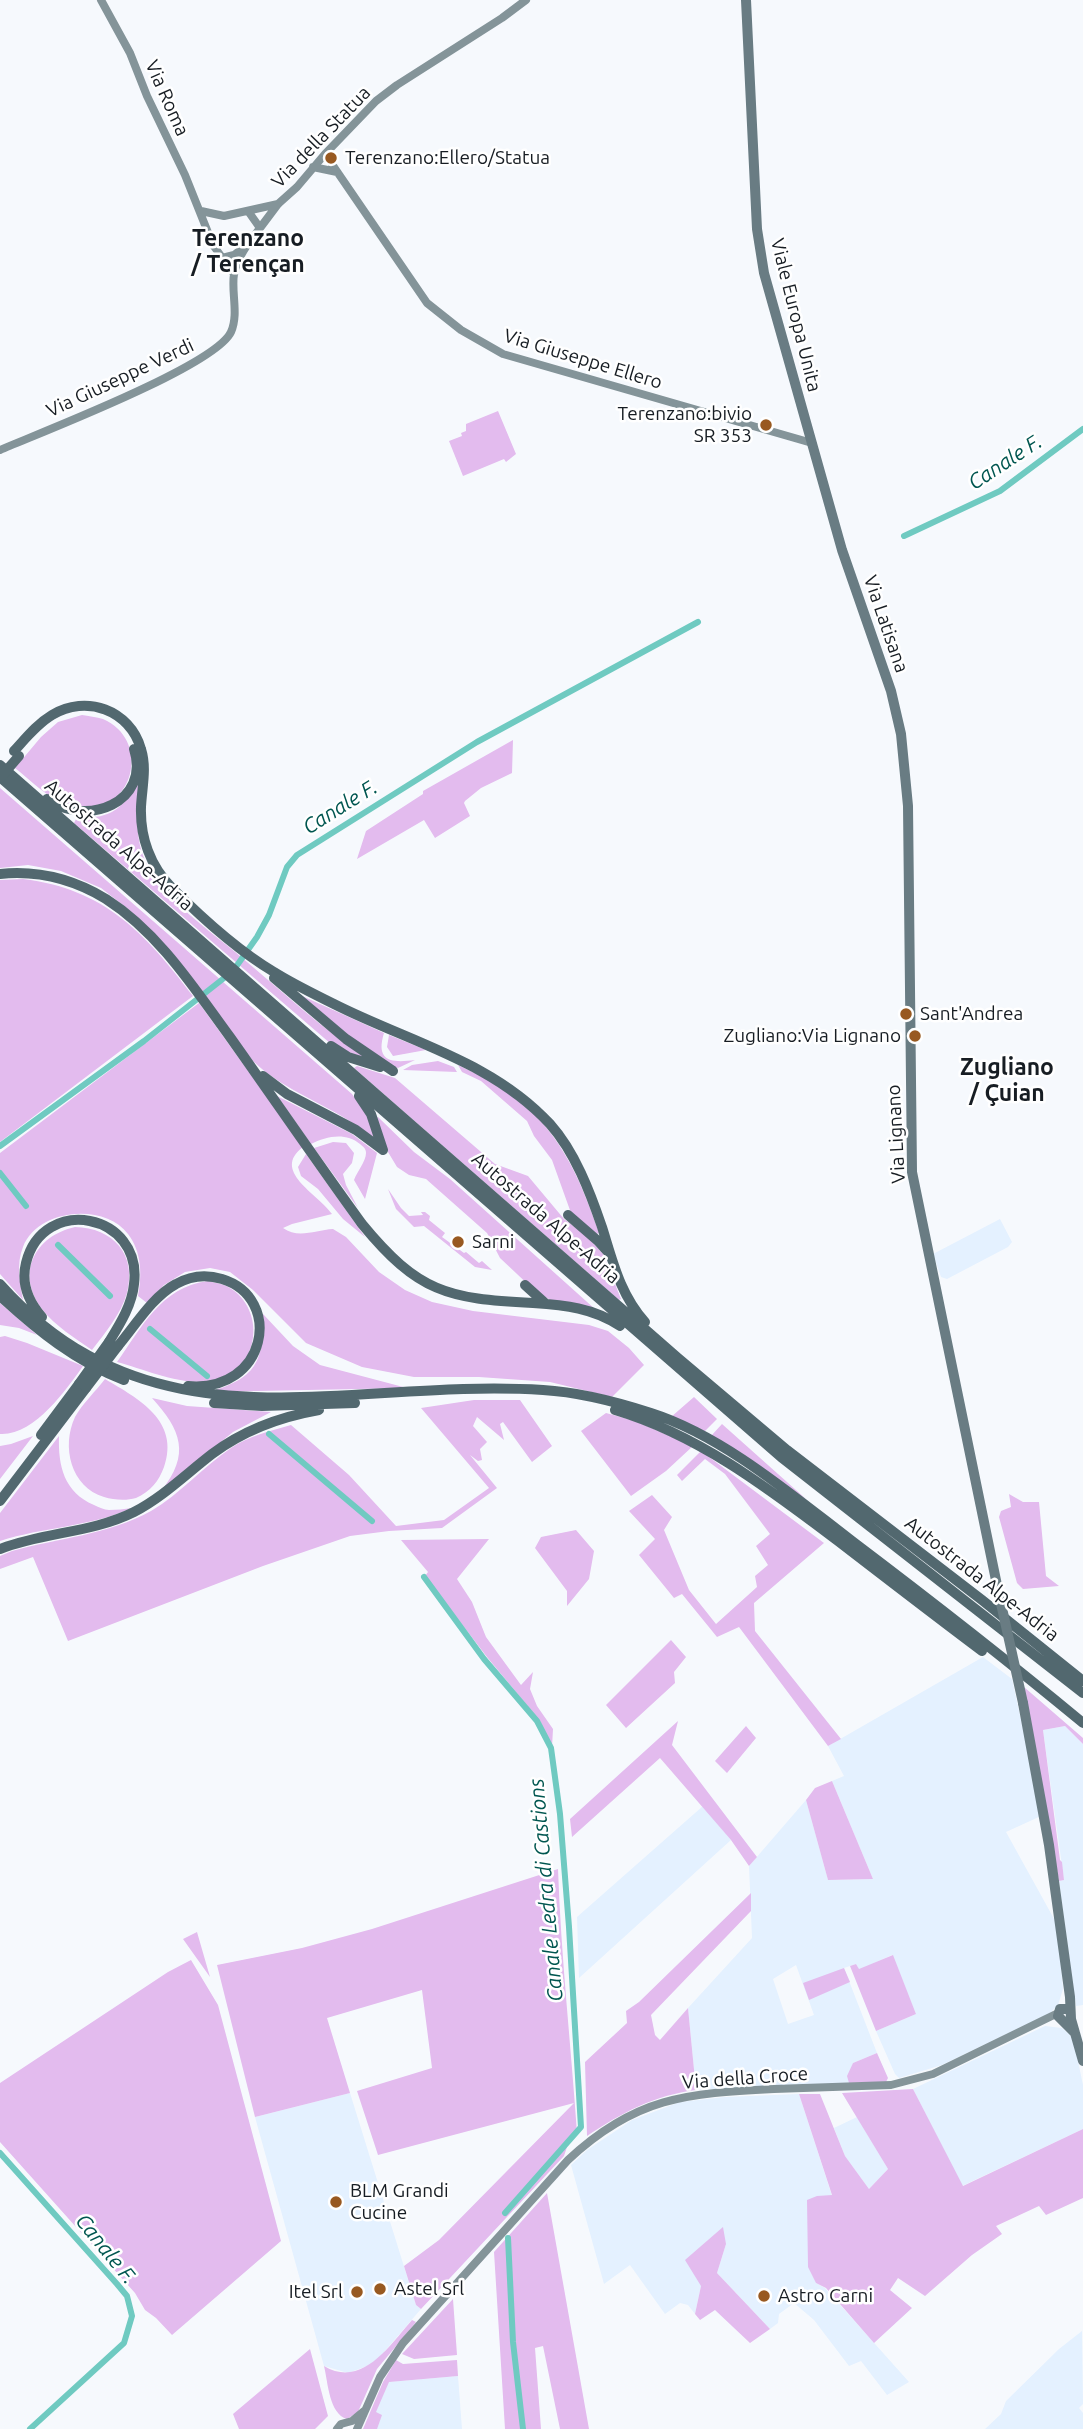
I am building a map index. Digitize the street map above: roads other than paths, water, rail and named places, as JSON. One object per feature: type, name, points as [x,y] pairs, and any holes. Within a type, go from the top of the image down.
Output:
[{"type":"highway","points":[[0,777],[16,753],[50,716],[69,708],[98,706],[115,713],[125,721],[137,738],[143,756],[143,838],[151,858],[168,885],[329,1026],[393,1071],[348,1057],[296,1024]]},
{"type":"highway","points":[[91,711],[112,718],[120,726],[132,744],[136,755],[136,768],[128,790],[120,800],[110,807],[86,813],[63,808],[52,802],[0,765],[16,753],[52,722],[71,713],[91,711]]},
{"type":"highway","name":"Autostrada Alpe-Adria","points":[[0,765],[312,1049],[675,1361],[1083,1681]]},
{"type":"highway","name":"Autostrada Alpe-Adria","points":[[0,777],[230,972],[296,1024],[781,1457],[1083,1693]]},
{"type":"highway","points":[[0,874],[37,873],[74,882],[108,900],[140,925],[200,996],[383,1249],[405,1270],[450,1294],[491,1301],[546,1304],[599,1313],[675,1361]]},
{"type":"highway","points":[[250,956],[274,973],[337,1006],[471,1064],[515,1091],[535,1108],[561,1137],[579,1168],[628,1300],[675,1361]]},
{"type":"highway","points":[[250,1066],[287,1094],[345,1124],[383,1150],[379,1134],[364,1102],[312,1049]]},
{"type":"highway","points":[[568,1215],[611,1256]]},
{"type":"highway","points":[[65,1341],[32,1303],[24,1280],[24,1271],[31,1248],[44,1231],[67,1221],[87,1220],[116,1233],[130,1250],[134,1261],[133,1293],[113,1344]]},
{"type":"highway","points":[[0,1501],[113,1344],[169,1288],[186,1279],[209,1276],[227,1281],[244,1292],[254,1307],[258,1322],[256,1347],[249,1363],[231,1379],[204,1387],[134,1376]]},
{"type":"highway","points":[[0,1284],[65,1341],[102,1362],[134,1376],[199,1394],[246,1398],[332,1397],[460,1388],[547,1390],[655,1414],[714,1443],[758,1471],[880,1562],[1083,1723]]},
{"type":"highway","points":[[525,1285],[546,1304]]},
{"type":"highway","points":[[0,1296],[54,1343],[97,1369],[152,1390],[205,1402],[262,1406],[506,1394],[580,1403],[655,1423],[709,1450],[763,1485],[1014,1675],[1083,1731]]},
{"type":"highway","points":[[0,1491],[83,1386]]},
{"type":"highway","points":[[0,1549],[34,1538],[103,1524],[136,1511],[229,1442],[270,1421],[365,1402]]},
{"type":"main road","name":"Viale Europa Unita","points":[[746,0],[759,247],[770,298],[842,550]]},
{"type":"main road","name":"Via Latisana","points":[[842,550],[896,711]]},
{"type":"main road","name":"Via Lignano","points":[[896,711],[904,755],[908,807],[912,1172],[1023,1703],[1049,1844],[1069,1983],[1064,2016],[1076,2033],[1083,2061]]},
{"type":"street","name":"Via Roma","points":[[101,0],[130,53],[208,231]]},
{"type":"street","name":"Via della Statua","points":[[260,228],[278,204],[297,187],[349,126],[384,94],[526,0]]},
{"type":"street","name":"Via Giuseppe Ellero","points":[[325,154],[427,303],[467,334],[503,354],[812,443]]},
{"type":"street","points":[[313,167],[337,172]]},
{"type":"street","points":[[246,246],[234,274],[208,231],[224,216],[278,204]]},
{"type":"street","points":[[201,211],[224,216]]},
{"type":"street","points":[[222,258],[234,256],[260,228],[248,211]]},
{"type":"street","name":"Via Giuseppe Verdi","points":[[0,450],[148,386],[216,349],[232,331],[234,274]]},
{"type":"street","name":"Via della Croce","points":[[357,2429],[380,2377],[403,2343],[568,2160],[620,2120],[660,2102],[700,2093],[891,2085],[917,2079],[1044,2021],[1064,2016]]},
{"type":"street","points":[[337,2428],[364,2411]]},
{"type":"waterway","name":"Canale F.","points":[[904,536],[1000,491],[1083,429]]},
{"type":"waterway","name":"Canale F.","points":[[0,1146],[144,1041],[233,971],[257,937],[269,915],[287,867],[297,855],[477,742],[698,622]]},
{"type":"waterway","name":"Canale Ledra di Castions","points":[[0,1173],[26,1206]]},
{"type":"waterway","name":"Canale Ledra di Castions","points":[[58,1245],[110,1296]]},
{"type":"waterway","name":"Canale Ledra di Castions","points":[[150,1329],[207,1376]]},
{"type":"waterway","name":"Canale Ledra di Castions","points":[[269,1434],[372,1521]]},
{"type":"waterway","name":"Canale Ledra di Castions","points":[[424,1577],[484,1659],[537,1721],[551,1748],[560,1814],[581,2127],[505,2213]]},
{"type":"waterway","name":"Canale F.","points":[[0,2153],[127,2296],[132,2316],[124,2343],[30,2429]]},
{"type":"waterway","name":"Canale Ledra di Castions","points":[[508,2238],[513,2342],[523,2429]]},
{"type":"place","name":"Terenzano:Ellero/Statua","points":[[331,158]]},
{"type":"place","name":"Terenzano:bivio SR 353","points":[[766,425]]},
{"type":"place","name":"Sant'Andrea","points":[[906,1014]]},
{"type":"place","name":"Zugliano:Via Lignano","points":[[915,1036]]},
{"type":"place","name":"Sarni","points":[[458,1242]]},
{"type":"place","name":"BLM Grandi Cucine","points":[[336,2202]]},
{"type":"place","name":"Astel Srl","points":[[380,2289]]},
{"type":"place","name":"Itel Srl","points":[[357,2292]]},
{"type":"place","name":"Astro Carni","points":[[764,2296]]},
{"type":"district","name":"Terenzano / Terençan","points":[[248,251]]},
{"type":"district","name":"Zugliano / Çuian","points":[[1007,1080]]}]
